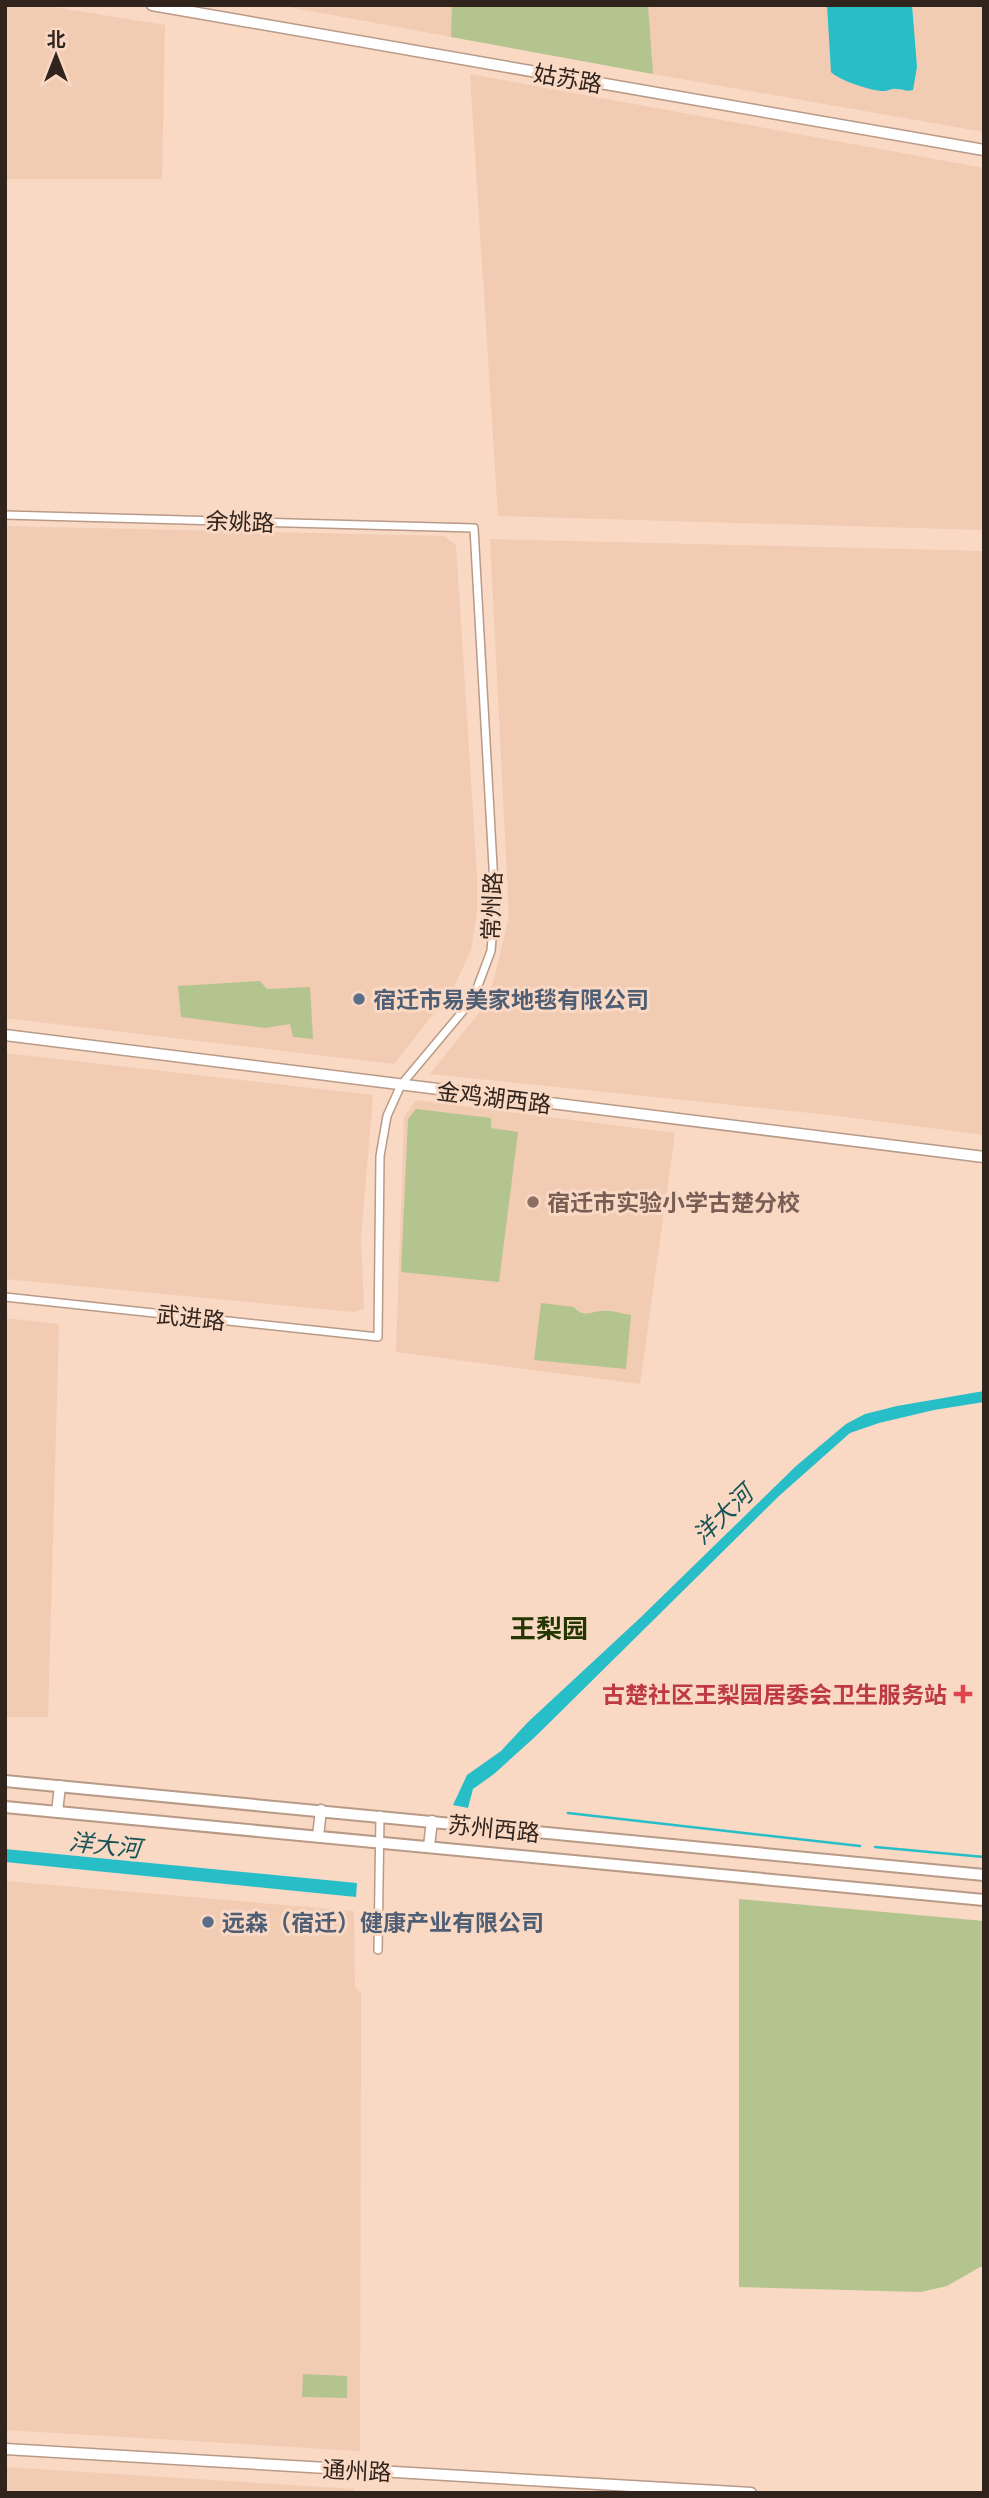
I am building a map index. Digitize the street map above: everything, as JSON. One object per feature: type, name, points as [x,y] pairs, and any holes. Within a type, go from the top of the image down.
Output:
[{"type":"main road","name":"苏州西路","points":[[5,1781],[984,1875]]},
{"type":"main road","name":"苏州西路","points":[[5,1807],[984,1900]]},
{"type":"street","name":"姑苏路","points":[[152,5],[984,150]]},
{"type":"street","name":"余姚路","points":[[5,514],[474,528]]},
{"type":"street","name":"常州路","points":[[377,1336],[380,1156],[387,1116],[401,1085],[473,999],[491,951],[495,902],[474,528]]},
{"type":"street","name":"金鸡湖西路","points":[[5,1035],[984,1157]]},
{"type":"street","name":"武进路","points":[[5,1297],[377,1336]]},
{"type":"street","points":[[57,1812],[60,1786]]},
{"type":"street","points":[[318,1836],[321,1810]]},
{"type":"street","points":[[378,1950],[380,1815]]},
{"type":"street","points":[[429,1846],[432,1821]]},
{"type":"street","name":"通州路","points":[[5,2449],[751,2493]]},
{"type":"shaded area","points":[[5,5],[41,5],[165,25],[162,179],[5,179]]},
{"type":"shaded area","points":[[278,5],[984,5],[984,132],[653,74]]},
{"type":"shaded area","points":[[470,74],[984,168],[984,530],[498,516]]},
{"type":"shaded area","points":[[5,526],[444,536],[456,545],[477,876],[477,913],[471,950],[453,989],[394,1064],[5,1018]]},
{"type":"shaded area","points":[[490,539],[984,551],[984,1135],[831,1115],[430,1074],[489,1000],[509,916]]},
{"type":"shaded area","points":[[5,1053],[373,1095],[361,1237],[364,1309],[353,1312],[5,1279]]},
{"type":"shaded area","name":"宿迁市实验小学古楚分校","points":[[416,1100],[675,1133],[640,1384],[396,1352],[404,1117]]},
{"type":"shaded area","points":[[5,1318],[59,1324],[48,1717],[5,1717]]},
{"type":"shaded area","points":[[5,1881],[354,1911],[355,1986],[361,1994],[360,2451],[5,2430]]},
{"type":"shaded area","points":[[5,2467],[354,2489],[354,2493],[5,2493]]},
{"type":"green space","points":[[452,5],[648,5],[653,74],[451,37]]},
{"type":"green space","points":[[260,981],[267,989],[310,987],[313,1039],[293,1037],[290,1024],[265,1028],[181,1017],[178,986]]},
{"type":"green space","points":[[416,1109],[491,1118],[491,1128],[518,1132],[499,1282],[401,1272],[408,1119]]},
{"type":"green space","points":[[541,1303],[574,1307],[584,1313],[605,1311],[631,1315],[626,1369],[534,1360]]},
{"type":"green space","points":[[739,1899],[984,1921],[984,2267],[947,2286],[921,2292],[739,2287]]},
{"type":"green space","points":[[303,2374],[347,2376],[347,2398],[302,2397]]},
{"type":"water","points":[[827,5],[912,5],[917,67],[913,90],[873,90],[848,82],[831,72]]},
{"type":"water","points":[[984,1391],[984,1402],[934,1410],[850,1433],[779,1496],[536,1736],[473,1789],[468,1808],[453,1805],[467,1775],[501,1751],[796,1466],[846,1424],[865,1414],[897,1406]]},
{"type":"water","points":[[5,1849],[357,1883],[356,1897],[5,1862]]},
{"type":"waterway","points":[[568,1813],[860,1846]]},
{"type":"waterway","points":[[875,1847],[984,1857]]},
{"type":"place","name":"宿迁市易美家地毯有限公司","points":[[359,999]]},
{"type":"place","name":"宿迁市实验小学古楚分校","points":[[533,1202]]},
{"type":"place","name":"古楚社区王梨园居委会卫生服务站","points":[[963,1694]]},
{"type":"place","name":"远森（宿迁）健康产业有限公司","points":[[208,1922]]},
{"type":"district","name":"王梨园","points":[[549,1628]]},
{"type":"water label","name":"洋大河","points":[[722,1514]]},
{"type":"water label","name":"洋大河","points":[[105,1844]]}]
